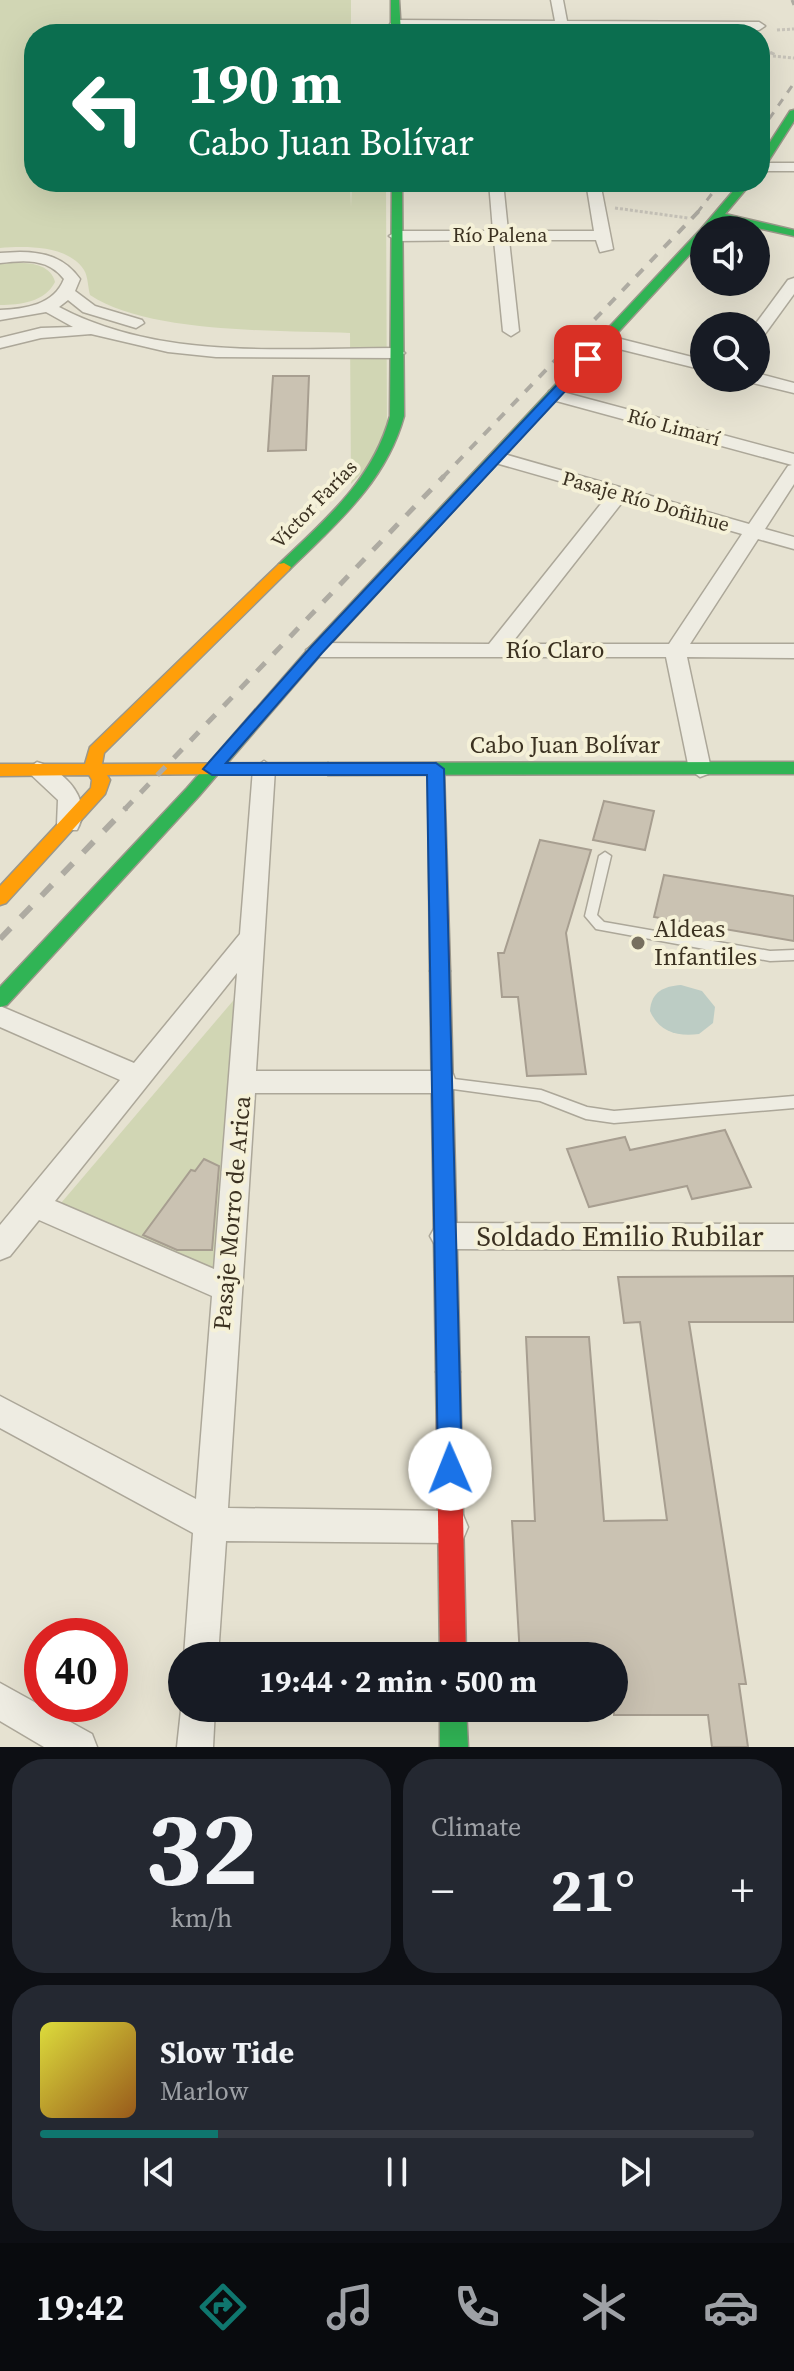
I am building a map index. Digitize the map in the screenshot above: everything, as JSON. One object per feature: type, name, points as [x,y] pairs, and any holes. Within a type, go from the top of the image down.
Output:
[{"type":"street","points":[[395,0],[396,24]]},
{"type":"street","points":[[557,0],[562,24]]},
{"type":"street","points":[[770,151],[793,117]]},
{"type":"street","points":[[770,166],[794,167]]},
{"type":"street","name":"Víctor Farías","points":[[1,896],[99,790],[96,751],[315,536],[381,465],[393,442],[397,416],[397,192]]},
{"type":"street","points":[[497,192],[511,331]]},
{"type":"street","points":[[595,192],[597,208]]},
{"type":"street","points":[[718,216],[738,192]]},
{"type":"street","name":"Río Palena","points":[[397,236],[502,235],[604,242],[597,208]]},
{"type":"street","points":[[770,231],[794,233]]},
{"type":"street","points":[[0,1000],[212,769],[316,650],[498,458],[690,247]]},
{"type":"street","points":[[0,258],[32,257],[56,263],[72,279],[67,292],[46,306],[3,316]]},
{"type":"street","points":[[770,316],[794,283]]},
{"type":"street","points":[[67,292],[89,309],[150,327],[273,345]]},
{"type":"street","points":[[46,306],[64,319],[104,332],[190,349],[273,345],[397,346]]},
{"type":"street","points":[[0,343],[41,333],[104,332]]},
{"type":"street","points":[[605,340],[690,361]]},
{"type":"street","points":[[770,382],[794,388]]},
{"type":"street","name":"Río Limarí","points":[[555,395],[794,460]]},
{"type":"street","name":"Pasaje Río Doñihue","points":[[498,458],[794,543]]},
{"type":"street","points":[[700,769],[675,651],[794,470]]},
{"type":"street","points":[[495,650],[620,493]]},
{"type":"street","name":"Río Claro","points":[[316,650],[794,651]]},
{"type":"street","name":"Cabo Juan Bolívar","points":[[0,770],[97,774],[212,769],[794,768]]},
{"type":"street","name":"Pasaje Morro de Arica","points":[[202,1642],[264,769]]},
{"type":"street","points":[[436,769],[453,1642]]},
{"type":"street","points":[[37,770],[71,799],[73,807],[69,824]]},
{"type":"street","points":[[0,1247],[253,935]]},
{"type":"street","points":[[0,1016],[138,1076]]},
{"type":"street","points":[[242,1082],[443,1082]]},
{"type":"street","points":[[34,1205],[225,1288]]},
{"type":"street","name":"Soldado Emilio Rubilar","points":[[445,1236],[794,1237]]},
{"type":"street","points":[[0,1411],[209,1524],[451,1527]]},
{"type":"street","points":[[0,1701],[79,1747]]},
{"type":"street","points":[[195,1747],[196,1722]]},
{"type":"street","points":[[453,1722],[454,1747]]},
{"type":"lane","points":[[605,856],[591,916],[600,926],[770,956],[794,955]]},
{"type":"lane","points":[[443,1082],[541,1096],[586,1113],[614,1117],[794,1102]]},
{"type":"path","points":[[770,55],[774,52],[772,56],[794,58]]},
{"type":"path","points":[[597,208],[650,210],[690,220]]},
{"type":"green space","points":[[0,0],[351,0],[351,24],[24,24],[24,192],[350,192],[351,207],[352,192],[386,192],[387,430],[381,454],[351,484],[350,333],[215,328],[145,317],[115,308],[90,295],[84,270],[68,256],[34,247],[0,248]]},
{"type":"green space","points":[[0,264],[40,266],[52,275],[55,282],[38,298],[0,305]]},
{"type":"green space","points":[[238,995],[221,1281],[56,1209]]},
{"type":"shaded area","points":[[681,985],[702,991],[715,1007],[713,1023],[699,1034],[670,1032],[658,1024],[650,1011],[653,999],[660,991]]},
{"type":"building","points":[[273,376],[309,376],[306,450],[268,451]]},
{"type":"building","points":[[604,801],[654,811],[645,850],[593,840]]},
{"type":"building","points":[[540,840],[591,850],[566,933],[586,1074],[527,1076],[518,997],[502,997],[498,953],[504,953]]},
{"type":"building","points":[[664,875],[794,896],[794,941],[654,917]]},
{"type":"building","points":[[725,1130],[751,1187],[692,1199],[687,1186],[589,1207],[567,1149],[625,1137],[630,1150]]},
{"type":"building","points":[[204,1159],[219,1166],[212,1250],[177,1250],[143,1235],[191,1170],[195,1171]]},
{"type":"building","points":[[794,1276],[794,1322],[689,1322],[746,1684],[739,1684],[748,1747],[712,1747],[708,1715],[628,1715],[628,1642],[519,1642],[512,1521],[535,1521],[526,1337],[589,1337],[604,1521],[667,1520],[640,1322],[624,1323],[618,1277]]},
{"type":"railway","points":[[792,0],[794,5]]},
{"type":"railway","points":[[770,118],[794,83]]},
{"type":"railway","points":[[697,213],[713,192]]},
{"type":"railway","points":[[442,478],[699,211]]},
{"type":"railway","points":[[124,810],[444,476]]},
{"type":"railway","points":[[0,939],[126,808]]},
{"type":"traffic: fast","points":[[395,0],[396,24]]},
{"type":"traffic: fast","points":[[770,150],[794,113]]},
{"type":"traffic: fast","points":[[284,567],[353,499],[381,460],[391,439],[397,416],[397,192]]},
{"type":"traffic: fast","points":[[718,216],[738,192]]},
{"type":"traffic: fast","points":[[770,228],[794,233]]},
{"type":"traffic: fast","points":[[0,1000],[193,792],[316,650],[690,247]]},
{"type":"traffic: fast","points":[[328,769],[794,768]]},
{"type":"traffic: fast","points":[[453,1722],[454,1747]]},
{"type":"traffic: slow","points":[[0,898],[99,790],[101,780],[93,769],[96,751],[284,567]]},
{"type":"traffic: slow","points":[[0,770],[328,769]]},
{"type":"traffic: slow","points":[[440,971],[448,1372]]},
{"type":"traffic: jam","points":[[436,769],[440,971]]},
{"type":"traffic: jam","points":[[448,1372],[453,1642]]},
{"type":"place","name":"Aldeas Infantiles","points":[[638,943]]},
{"type":"route","points":[[450,1469],[436,769],[212,769],[316,650],[588,359]]}]
